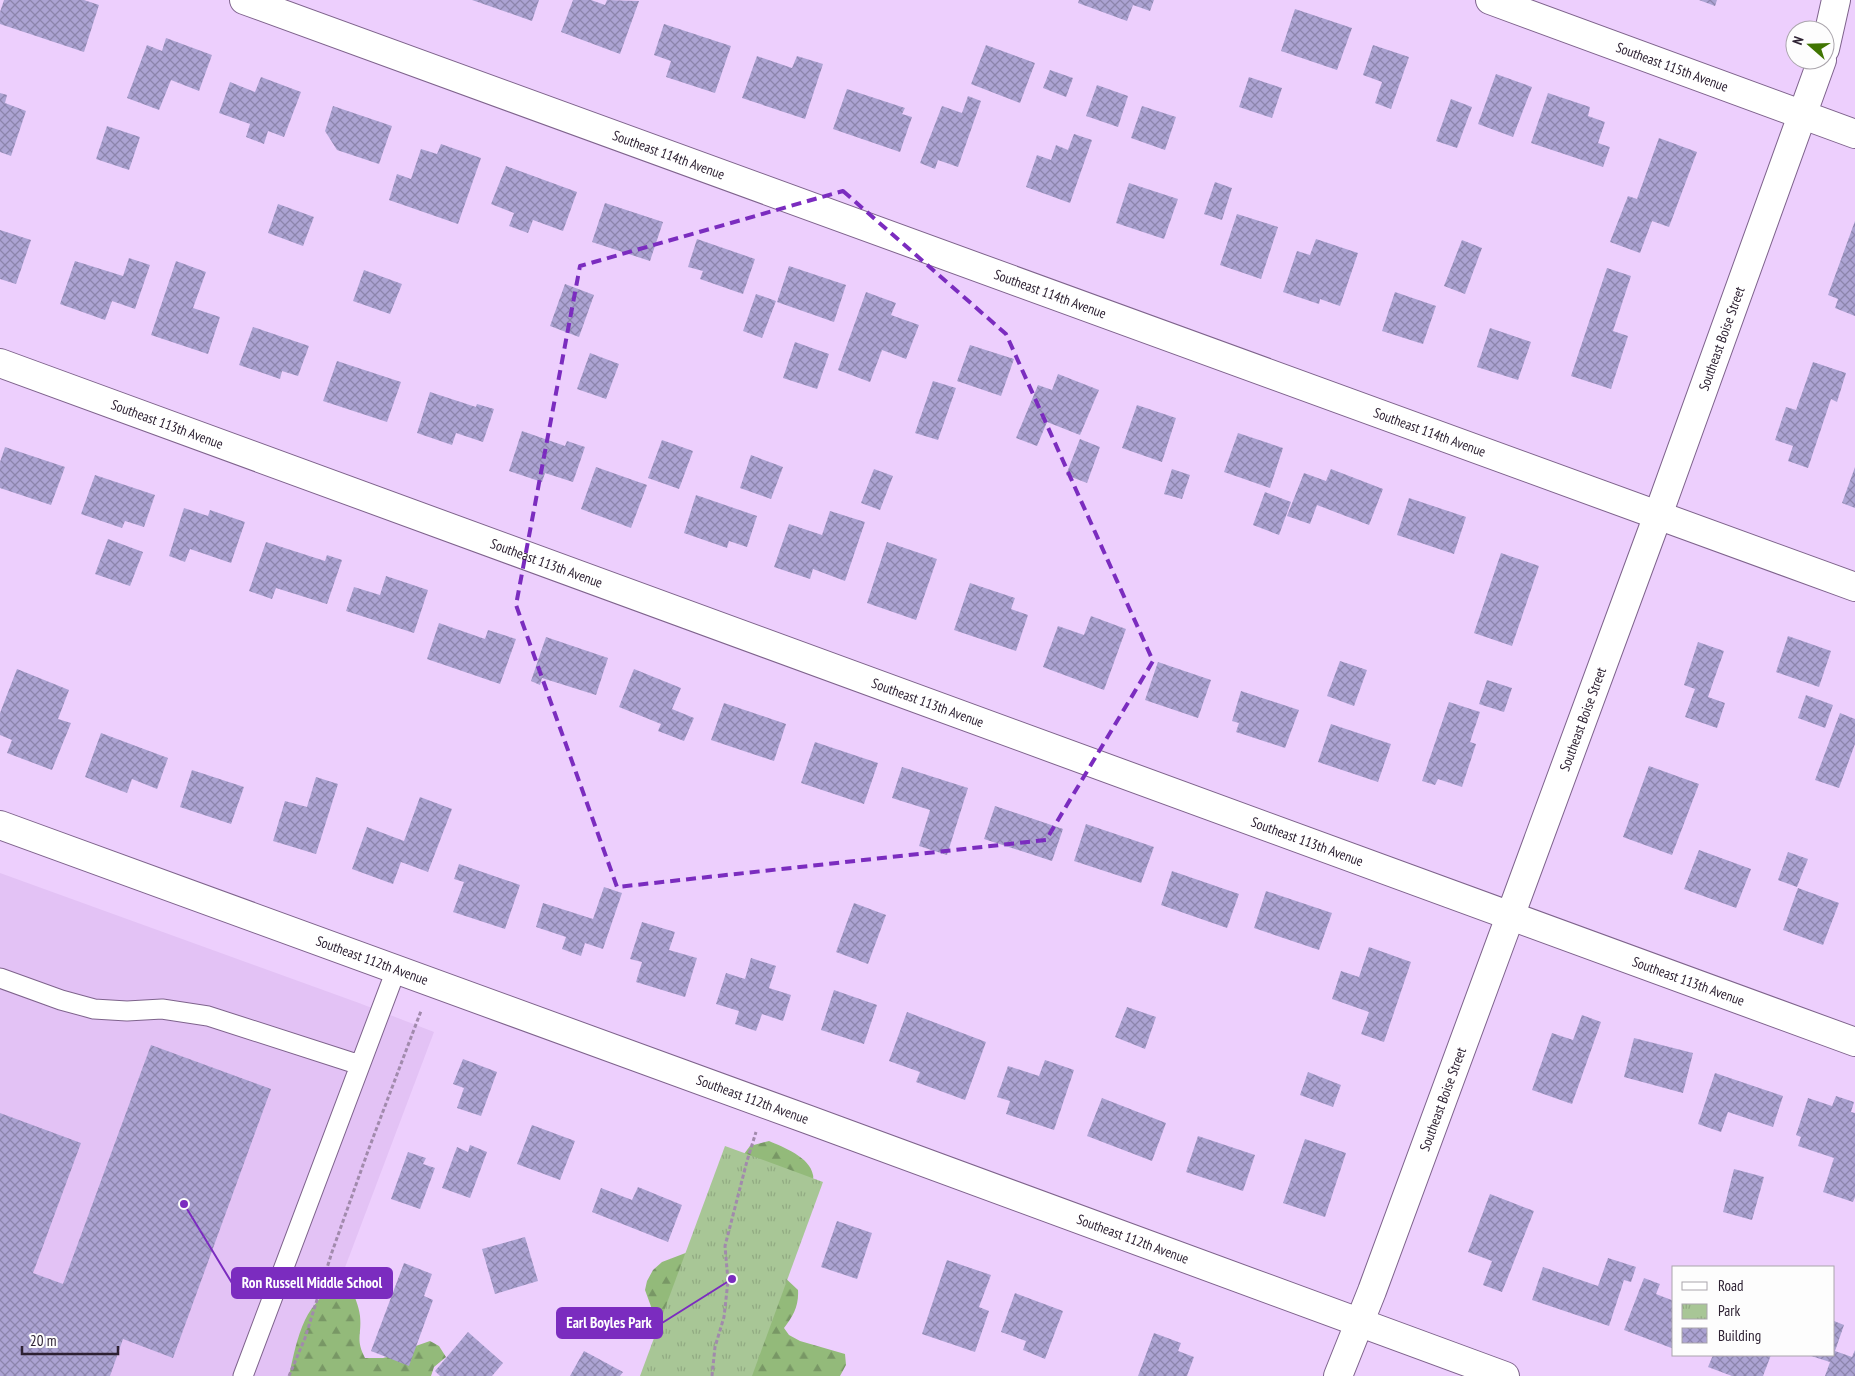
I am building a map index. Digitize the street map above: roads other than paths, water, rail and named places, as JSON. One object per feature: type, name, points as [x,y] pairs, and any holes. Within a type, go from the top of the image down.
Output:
[{"type":"street","name":"Southeast 114th Avenue","points":[[244,0],[1855,587]]},
{"type":"street","name":"Southeast 115th Avenue","points":[[1490,0],[1855,134]]},
{"type":"street","points":[[1831,20],[1836,0]]},
{"type":"street","name":"Southeast Boise Street","points":[[1338,1376],[1658,515],[1818,70]]},
{"type":"street","name":"Southeast 113th Avenue","points":[[0,363],[1855,1042]]},
{"type":"street","name":"Southeast 112th Avenue","points":[[0,825],[767,1103],[1505,1376]]},
{"type":"lane","points":[[243,1376],[396,970]]},
{"type":"lane","points":[[0,978],[61,1000],[94,1009],[127,1011],[162,1009],[208,1016],[360,1064]]},
{"type":"place","name":"Ron Russell Middle School","points":[[184,1204]]},
{"type":"place","name":"Earl Boyles Park","points":[[732,1279]]}]
